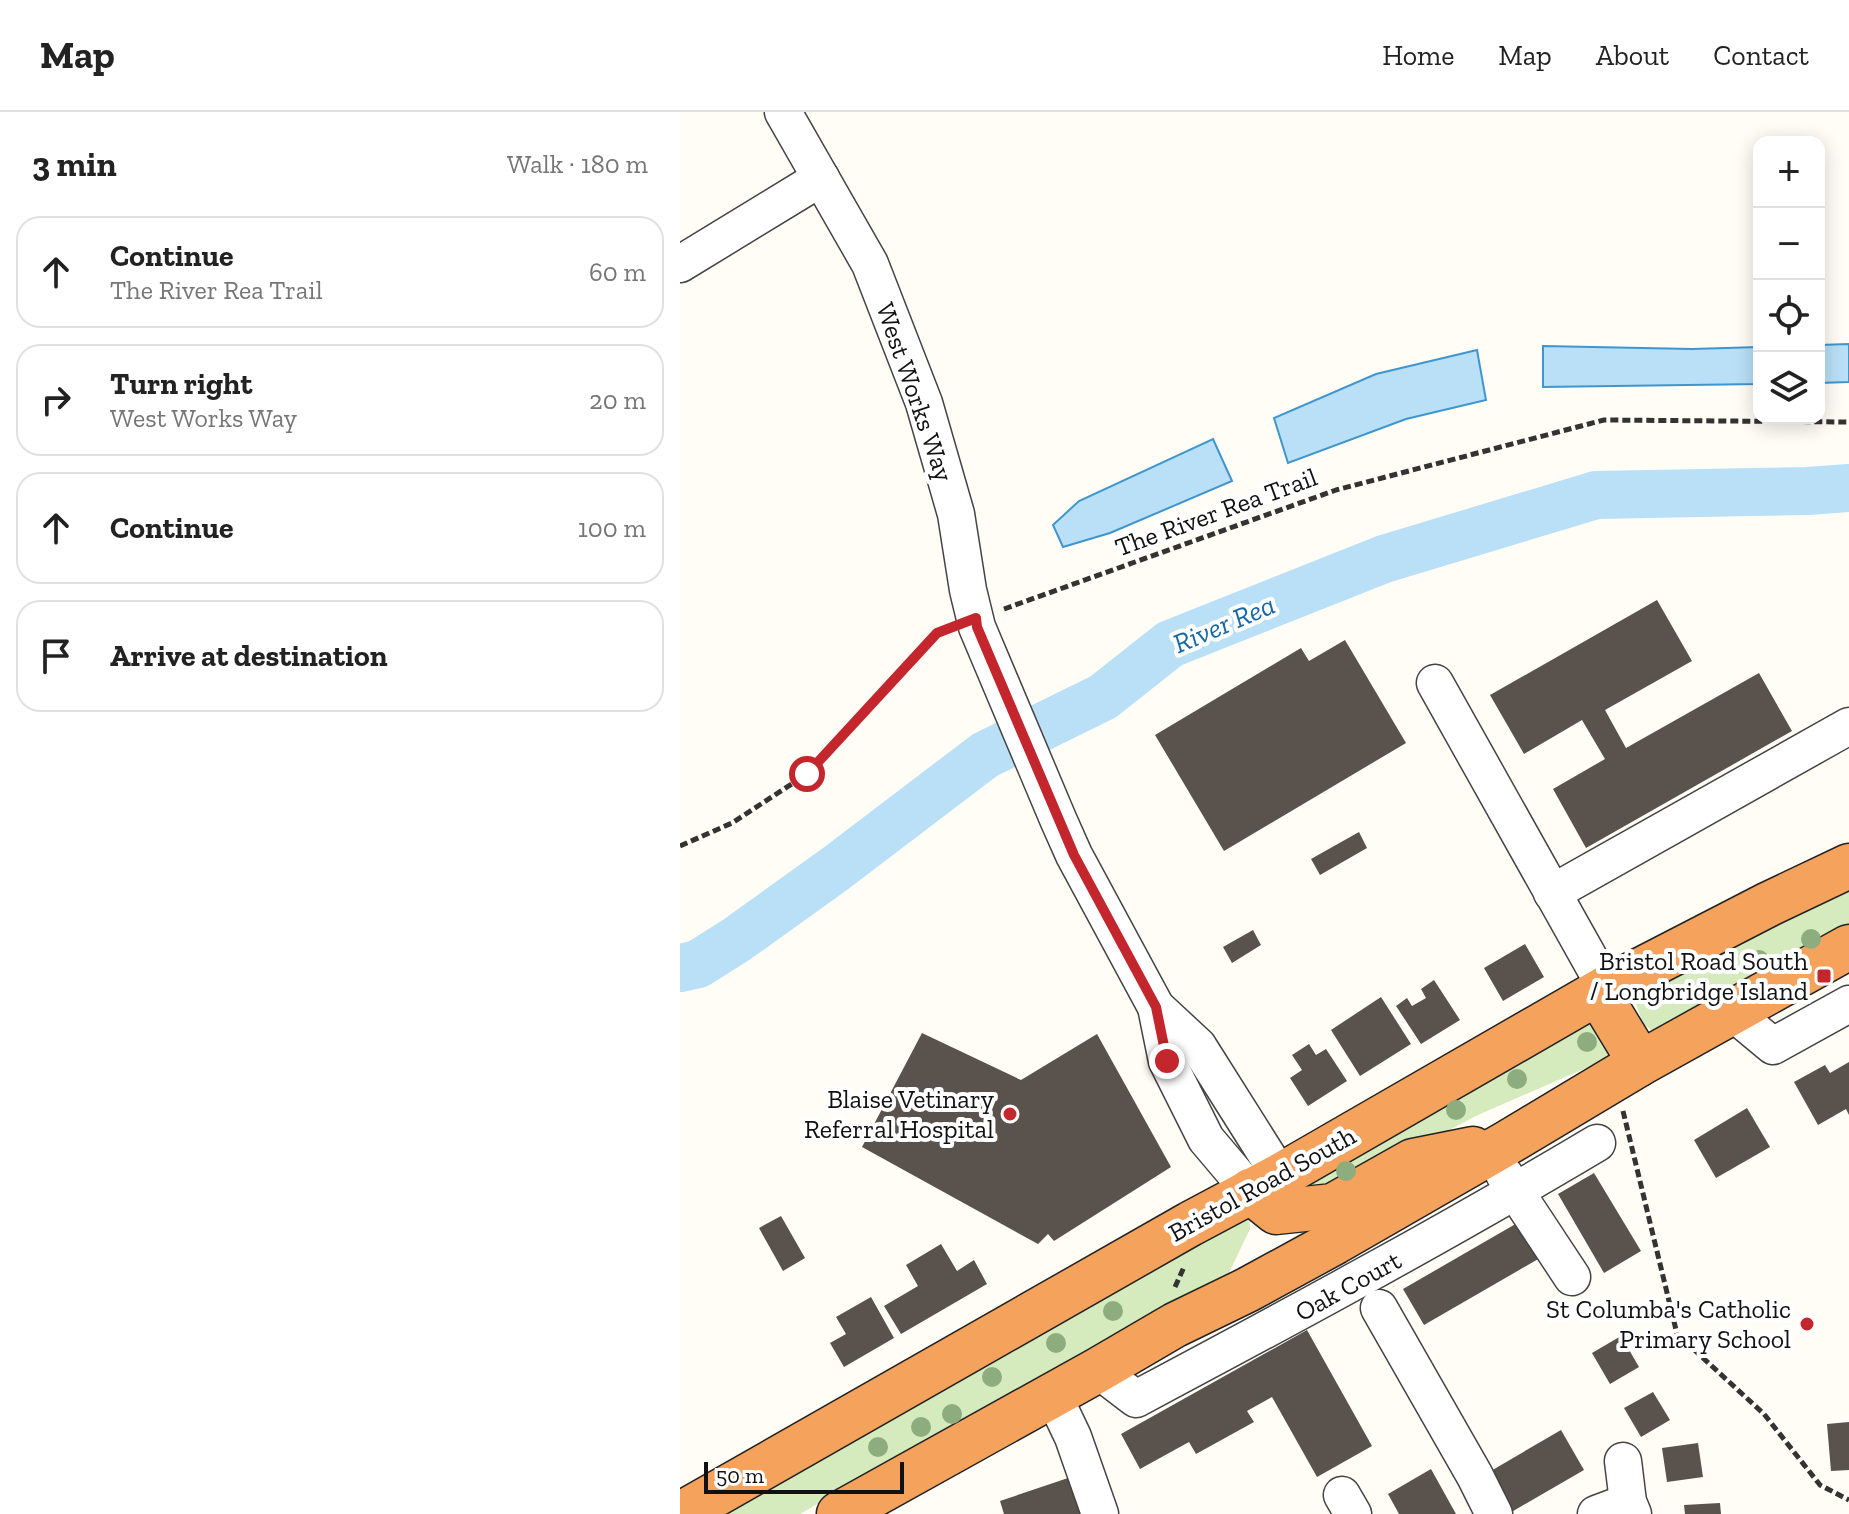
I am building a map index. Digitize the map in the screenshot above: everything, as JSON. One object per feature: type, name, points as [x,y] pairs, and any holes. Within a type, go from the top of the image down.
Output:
[{"type":"highway","name":"Bristol Road South","points":[[681,1514],[1269,1193],[1602,991],[1849,866]]},
{"type":"highway","points":[[847,1512],[1175,1325],[1345,1236],[1626,1071],[1849,947]]},
{"type":"highway","points":[[1602,991],[1632,1049],[1626,1071]]},
{"type":"highway","points":[[1247,1290],[1269,1193],[1333,1206],[1413,1161],[1498,1148]]},
{"type":"street","name":"West Works Way","points":[[783,112],[870,264],[924,403],[956,514],[977,627],[1074,855],[1156,1007],[1167,1061],[1206,1139],[1269,1193]]},
{"type":"street","points":[[682,259],[821,178]]},
{"type":"street","points":[[1435,683],[1552,893],[1602,991]]},
{"type":"street","points":[[1552,893],[1849,726]]},
{"type":"street","points":[[1732,1012],[1773,1046],[1849,1004]]},
{"type":"street","name":"Oak Court","points":[[1098,1370],[1136,1399],[1362,1279],[1597,1143]]},
{"type":"street","points":[[1498,1148],[1516,1192],[1572,1277]]},
{"type":"street","points":[[1379,1308],[1494,1514]]},
{"type":"street","points":[[1053,1395],[1073,1437],[1100,1514]]},
{"type":"street","points":[[1619,1510],[1623,1461]]},
{"type":"path","name":"The River Rea Trail","points":[[680,846],[732,823],[807,774],[937,633],[976,618],[1336,490],[1604,420],[1849,422]]},
{"type":"path","points":[[1626,1071],[1677,1334],[1764,1414],[1820,1485],[1849,1500]]},
{"type":"green space","points":[[1849,885],[1849,926],[1654,1032],[1643,1024],[1631,990]]},
{"type":"green space","points":[[1584,1015],[1613,1044],[1609,1058],[1478,1115],[1333,1190],[1307,1197],[1301,1176]]},
{"type":"green space","points":[[1249,1211],[1250,1229],[1227,1277],[800,1514],[701,1514]]},
{"type":"water","points":[[1849,344],[1849,382],[1825,383],[1825,345]]},
{"type":"water","points":[[1543,346],[1753,347],[1753,384],[1543,387]]},
{"type":"water","points":[[1477,350],[1486,400],[1406,419],[1288,463],[1274,418],[1376,374]]},
{"type":"water","points":[[1213,439],[1232,481],[1110,533],[1063,547],[1053,525],[1079,501]]},
{"type":"building","points":[[1657,600],[1692,661],[1605,710],[1626,748],[1759,673],[1792,731],[1586,848],[1553,789],[1605,759],[1582,720],[1524,754],[1490,695]]},
{"type":"building","points":[[1345,640],[1406,743],[1224,851],[1155,735],[1301,648],[1309,661]]},
{"type":"building","points":[[1359,832],[1367,848],[1320,875],[1311,859]]},
{"type":"building","points":[[1253,930],[1261,945],[1232,963],[1223,947]]},
{"type":"building","points":[[1525,944],[1544,977],[1503,1001],[1484,968]]},
{"type":"building","points":[[1434,980],[1460,1020],[1421,1044],[1396,1006],[1407,998],[1412,1006],[1426,998],[1421,989]]},
{"type":"building","points":[[1381,997],[1411,1044],[1360,1076],[1331,1030]]},
{"type":"building","name":"Blaise Vetinary Referral Hospital","points":[[922,1033],[1021,1080],[1097,1034],[1171,1167],[1054,1241],[1048,1234],[1038,1244],[862,1147]]},
{"type":"building","points":[[1309,1044],[1316,1055],[1326,1049],[1347,1081],[1308,1106],[1290,1078],[1302,1070],[1292,1055]]},
{"type":"building","points":[[1849,1062],[1849,1115],[1846,1109],[1818,1125],[1794,1082],[1825,1065],[1830,1073]]},
{"type":"building","points":[[1747,1108],[1770,1147],[1716,1178],[1694,1140]]},
{"type":"building","points":[[1594,1173],[1641,1251],[1604,1273],[1558,1194]]},
{"type":"building","points":[[781,1216],[805,1258],[783,1271],[759,1228]]},
{"type":"building","points":[[1519,1222],[1540,1258],[1424,1325],[1403,1289]]},
{"type":"building","points":[[941,1244],[957,1271],[974,1260],[987,1284],[901,1334],[884,1306],[918,1286],[906,1265]]},
{"type":"building","points":[[871,1297],[894,1338],[844,1367],[830,1343],[846,1334],[836,1317]]},
{"type":"building","points":[[1307,1330],[1372,1446],[1317,1477],[1272,1397],[1247,1411],[1254,1422],[1196,1454],[1189,1442],[1140,1469],[1121,1434]]},
{"type":"building","points":[[1621,1336],[1639,1367],[1610,1384],[1592,1353]]},
{"type":"building","points":[[1653,1392],[1670,1420],[1641,1437],[1624,1408]]},
{"type":"building","points":[[1849,1422],[1849,1470],[1831,1471],[1827,1424]]},
{"type":"building","points":[[1561,1430],[1584,1470],[1508,1514],[1484,1475]]},
{"type":"building","points":[[1698,1443],[1703,1477],[1667,1482],[1662,1448]]},
{"type":"building","points":[[1431,1469],[1456,1514],[1399,1514],[1388,1494]]},
{"type":"building","points":[[1071,1477],[1083,1514],[1004,1514],[1000,1501]]},
{"type":"building","points":[[1720,1503],[1721,1514],[1685,1514],[1684,1505]]},
{"type":"waterway","name":"River Rea","points":[[680,968],[698,964],[736,940],[985,755],[1103,697],[1170,644],[1384,559],[1596,495],[1849,488]]},
{"type":"place","name":"Bristol Road South / Longbridge Island","points":[[1824,976]]},
{"type":"place","name":"Blaise Vetinary Referral Hospital","points":[[1010,1114]]},
{"type":"place","name":"St Columba's Catholic Primary School","points":[[1807,1324]]},
{"type":"route","points":[[807,774],[937,633],[976,618],[977,627],[1074,855],[1156,1007],[1167,1061]]}]
